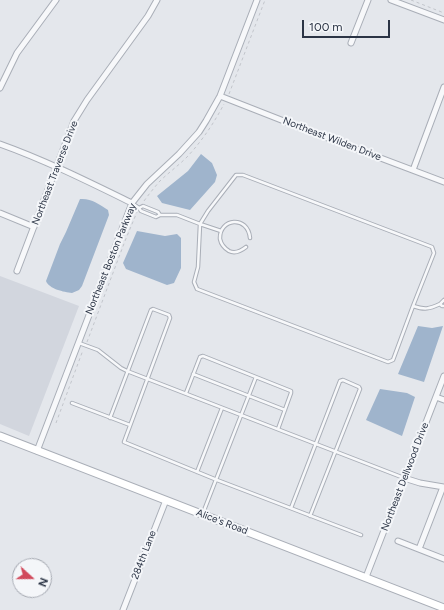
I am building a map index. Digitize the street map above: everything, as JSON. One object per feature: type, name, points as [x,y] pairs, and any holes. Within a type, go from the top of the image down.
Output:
[{"type":"main road","name":"Alice's Road","points":[[0,436],[444,608]]},
{"type":"street","points":[[0,88],[17,53],[56,0]]},
{"type":"street","name":"Northeast Traverse Drive","points":[[17,271],[74,122],[87,100],[148,16],[157,0]]},
{"type":"street","name":"Northeast Boston Parkway","points":[[37,451],[132,203],[147,184],[179,154],[199,132],[220,96],[257,0]]},
{"type":"street","points":[[352,43],[368,0]]},
{"type":"street","points":[[391,0],[444,20]]},
{"type":"street","points":[[412,170],[444,87]]},
{"type":"street","name":"Northeast Wilden Drive","points":[[220,96],[444,182]]},
{"type":"street","points":[[0,144],[57,167],[132,203]]},
{"type":"street","points":[[0,213],[34,227]]},
{"type":"street","name":"Northeast Dellwood Drive","points":[[366,577],[444,376]]},
{"type":"street","points":[[436,397],[444,400]]},
{"type":"street","points":[[404,478],[420,483],[443,487],[419,549]]},
{"type":"street","name":"284th Lane","points":[[123,610],[166,500]]},
{"type":"street","points":[[398,541],[444,558]]},
{"type":"lane","points":[[236,175],[243,175],[432,247],[434,253],[414,306],[393,360],[388,362],[197,289],[194,282],[198,267],[200,224],[208,211],[236,175]]},
{"type":"lane","points":[[132,203],[140,208],[141,211],[156,217],[160,215],[177,216],[221,232]]},
{"type":"lane","points":[[140,208],[143,206],[158,212],[160,215]]},
{"type":"lane","points":[[246,247],[242,251],[237,252],[227,250],[223,246],[220,237],[223,227],[227,224],[236,222],[241,223],[248,229],[250,238]]},
{"type":"lane","points":[[414,306],[424,309],[440,304],[444,300]]},
{"type":"lane","points":[[440,304],[444,306]]},
{"type":"lane","points":[[110,418],[151,310],[153,309],[169,315],[170,318],[124,442],[216,480],[361,535]]},
{"type":"lane","points":[[78,343],[98,350],[127,371],[404,478]]},
{"type":"lane","points":[[186,393],[201,356],[256,377],[291,391],[278,429]]},
{"type":"lane","points":[[193,374],[285,410]]},
{"type":"lane","points":[[202,514],[256,377]]},
{"type":"lane","points":[[291,508],[340,381],[343,380],[359,386],[360,389],[310,516]]},
{"type":"lane","points":[[72,403],[130,425]]},
{"type":"lane","points":[[197,472],[222,408]]},
{"type":"path","points":[[411,0],[444,13]]},
{"type":"shaded area","points":[[0,276],[79,306],[29,436],[0,424]]},
{"type":"water","points":[[201,154],[212,163],[217,175],[215,182],[190,210],[162,203],[157,196],[188,171]]},
{"type":"water","points":[[80,199],[91,200],[108,210],[109,215],[82,286],[79,290],[72,293],[53,288],[46,281],[60,244]]},
{"type":"water","points":[[137,231],[165,236],[177,234],[181,238],[181,268],[174,283],[167,285],[126,269],[123,263]]},
{"type":"water","points":[[418,326],[432,328],[443,326],[424,382],[398,374]]},
{"type":"water","points":[[380,389],[407,393],[415,397],[402,436],[366,420]]}]
